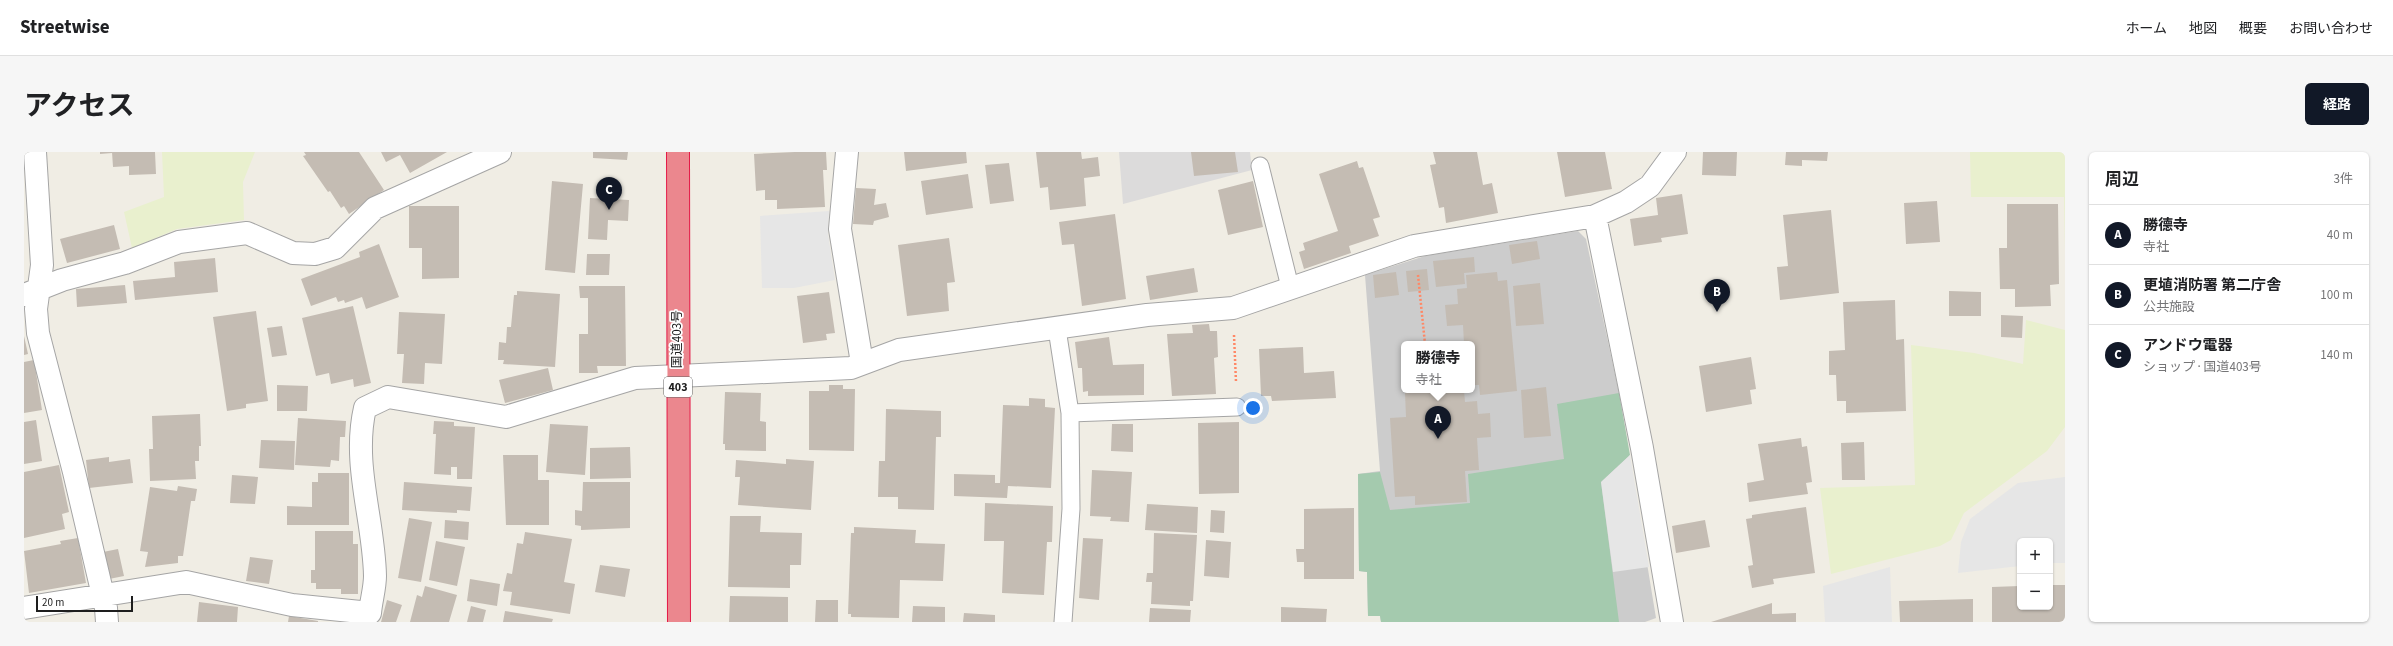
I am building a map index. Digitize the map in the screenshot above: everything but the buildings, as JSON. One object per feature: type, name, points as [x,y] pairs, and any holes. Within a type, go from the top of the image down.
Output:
[{"type":"highway","name":"国道403号","points":[[678,152],[677,375],[679,622]]},
{"type":"street","points":[[35,152],[42,265],[32,292],[36,309],[38,333],[74,472],[107,622]]},
{"type":"street","points":[[32,292],[62,280],[125,263],[179,242],[247,233],[293,253],[315,254],[335,248],[375,208],[500,152]]},
{"type":"street","points":[[847,152],[840,229],[862,363]]},
{"type":"street","points":[[24,608],[186,582],[292,605],[370,613],[375,577],[360,451],[361,426],[365,408],[388,397],[506,417],[635,378],[851,368],[899,350],[1057,329],[1147,315],[1233,308],[1290,287],[1414,246],[1595,216],[1626,202],[1650,186],[1675,152]]},
{"type":"street","points":[[1595,216],[1642,448],[1672,622]]},
{"type":"lane","points":[[1260,166],[1290,287]]},
{"type":"lane","points":[[1057,329],[1070,413],[1070,509],[1063,622]]},
{"type":"lane","points":[[1070,413],[1237,407]]},
{"type":"path","points":[[1414,246],[1425,341]]},
{"type":"path","points":[[1233,308],[1237,407]]},
{"type":"shaded area","points":[[1119,152],[1250,152],[1252,170],[1123,204]]},
{"type":"shaded area","points":[[829,211],[828,234],[835,280],[794,288],[762,288],[760,216]]},
{"type":"shaded area","points":[[1578,231],[1586,239],[1619,393],[1656,618],[1645,622],[1381,622],[1380,616],[1368,616],[1367,572],[1359,571],[1358,474],[1380,471],[1365,275],[1425,256]]},
{"type":"shaded area","points":[[1630,455],[1649,567],[1613,572],[1601,482]]},
{"type":"shaded area","points":[[2065,477],[2065,563],[2053,563],[2053,538],[2017,538],[2017,566],[1958,573],[1961,542],[1970,519],[2018,483]]},
{"type":"shaded area","points":[[1890,567],[1892,622],[1825,622],[1823,586]]},
{"type":"green space","points":[[162,152],[255,152],[243,182],[244,220],[177,229],[132,248],[124,212],[164,197]]},
{"type":"green space","points":[[1970,152],[2065,152],[2065,251],[2064,197],[1971,197]]},
{"type":"green space","points":[[2026,320],[2065,330],[2065,427],[2047,451],[1964,513],[1951,540],[1940,546],[1831,574],[1820,488],[1915,485],[1911,345],[1974,353],[2023,364]]},
{"type":"green space","points":[[1619,393],[1630,455],[1601,482],[1619,622],[1381,622],[1380,616],[1368,616],[1367,572],[1359,571],[1358,474],[1380,472],[1390,510],[1470,503],[1468,474],[1564,459],[1557,404]]},
{"type":"place","name":"アンドウ電器","points":[[609,210]]},
{"type":"place","name":"更埴消防署 第二庁舎","points":[[1717,312]]},
{"type":"place","name":"勝德寺","points":[[1438,439]]}]
